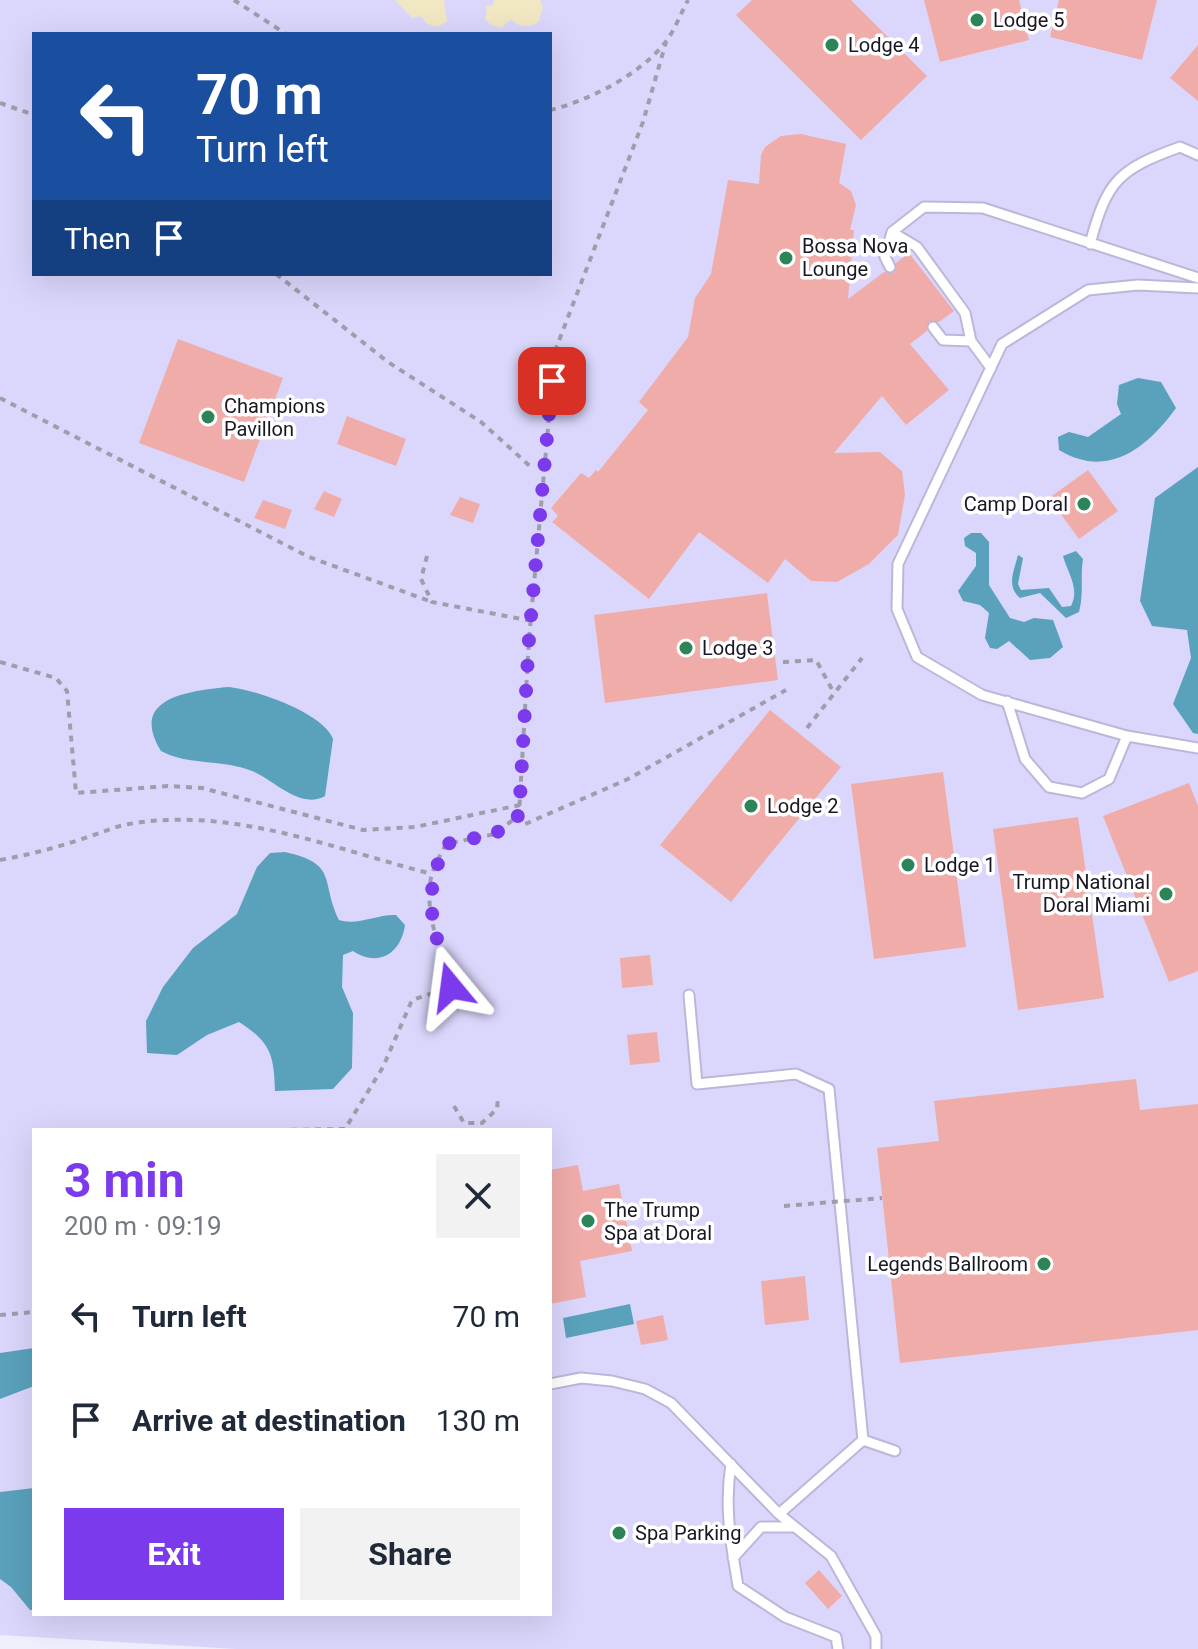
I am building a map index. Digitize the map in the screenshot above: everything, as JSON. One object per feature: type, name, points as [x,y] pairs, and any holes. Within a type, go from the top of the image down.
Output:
[{"type":"lane","points":[[1090,244],[1102,201],[1134,164],[1180,147],[1198,155]]},
{"type":"lane","points":[[890,267],[885,257],[892,232],[924,207],[983,208],[1198,278]]},
{"type":"lane","points":[[892,232],[917,247],[965,313],[971,341],[991,368]]},
{"type":"lane","points":[[1198,288],[1138,285],[1088,290],[1002,344],[898,564],[897,609],[917,657],[982,695],[1127,736],[1198,748]]},
{"type":"lane","points":[[933,327],[943,340],[971,341]]},
{"type":"lane","points":[[1007,701],[1025,759],[1049,787],[1082,793],[1109,779],[1127,736]]},
{"type":"lane","points":[[689,995],[697,1084],[796,1074],[829,1089],[863,1440]]},
{"type":"lane","points":[[552,1384],[581,1378],[645,1389],[671,1403],[779,1514],[831,1556],[876,1636],[876,1649]]},
{"type":"lane","points":[[863,1440],[895,1451]]},
{"type":"lane","points":[[779,1514],[863,1440]]},
{"type":"lane","points":[[731,1464],[727,1491],[728,1539],[738,1586],[785,1617],[836,1637],[838,1649]]},
{"type":"lane","points":[[733,1558],[761,1527],[795,1527]]},
{"type":"path","points":[[234,0],[283,32]]},
{"type":"path","points":[[688,0],[666,42],[643,122],[555,351],[532,621],[519,815],[523,825],[628,779],[786,690]]},
{"type":"path","points":[[552,109],[584,98],[647,63],[666,42]]},
{"type":"path","points":[[0,103],[32,114]]},
{"type":"path","points":[[279,276],[388,362],[481,422],[531,467]]},
{"type":"path","points":[[0,398],[309,557],[432,602],[532,621]]},
{"type":"path","points":[[427,556],[421,579],[432,602]]},
{"type":"path","points":[[807,728],[862,658]]},
{"type":"path","points":[[783,662],[816,660],[834,693]]},
{"type":"path","points":[[0,662],[56,678],[67,691],[76,793],[168,786],[202,788],[363,830],[415,827],[520,805]]},
{"type":"path","points":[[346,1128],[383,1067],[412,1000],[451,987],[435,931],[430,890],[432,874],[446,844],[495,834],[519,815]]},
{"type":"path","points":[[0,860],[34,854],[127,824],[197,821],[223,822],[317,840],[361,856],[432,874]]},
{"type":"path","points":[[454,1106],[464,1123],[482,1123],[497,1109],[498,1098]]},
{"type":"path","points":[[784,1206],[882,1198]]},
{"type":"path","points":[[0,1315],[32,1312]]},
{"type":"shaded area","points":[[0,0],[1198,0],[1198,1649],[236,1649],[0,1635]]},
{"type":"sand","points":[[395,0],[444,0],[447,21],[438,27],[427,24],[421,16],[412,18]]},
{"type":"sand","points":[[494,0],[540,0],[543,6],[539,21],[525,26],[511,19],[501,28],[491,25],[485,19],[485,6],[493,5]]},
{"type":"water","points":[[1138,378],[1161,382],[1176,408],[1153,435],[1125,455],[1110,460],[1094,462],[1059,450],[1058,437],[1069,432],[1088,437],[1121,414],[1117,404],[1119,385]]},
{"type":"water","points":[[1198,467],[1198,734],[1193,733],[1173,704],[1191,658],[1187,630],[1152,626],[1140,601],[1155,498]]},
{"type":"water","points":[[971,533],[981,533],[989,542],[989,585],[1010,618],[1024,622],[1034,618],[1053,620],[1063,647],[1050,658],[1030,660],[1009,641],[997,649],[990,648],[985,638],[989,613],[980,605],[963,601],[958,591],[976,566],[976,553],[965,546],[964,538]]},
{"type":"water","points":[[1076,551],[1083,559],[1079,612],[1066,618],[1040,593],[1020,598],[1016,593],[1012,578],[1018,555],[1023,558],[1018,584],[1021,590],[1049,588],[1062,607],[1071,606],[1074,587],[1063,556]]},
{"type":"water","points":[[228,687],[287,704],[327,729],[333,739],[325,796],[316,799],[297,797],[241,767],[183,759],[161,751],[153,733],[152,719],[158,708],[181,695]]},
{"type":"water","points":[[285,852],[314,862],[321,869],[339,920],[353,922],[396,915],[405,925],[399,943],[387,955],[372,958],[353,951],[343,955],[342,987],[353,1013],[352,1068],[333,1089],[275,1091],[268,1050],[258,1036],[239,1022],[207,1035],[177,1055],[147,1053],[146,1021],[163,987],[193,948],[237,914],[257,867],[270,853]]},
{"type":"water","points":[[630,1304],[634,1324],[566,1338],[563,1318]]},
{"type":"water","points":[[32,1348],[32,1387],[0,1399],[0,1353]]},
{"type":"water","points":[[32,1488],[32,1610],[0,1579],[0,1492]]},
{"type":"building","name":"Lodge 4","points":[[752,0],[851,0],[927,76],[861,140],[736,15]]},
{"type":"building","name":"Lodge 5","points":[[924,0],[1019,0],[1029,40],[940,62]]},
{"type":"building","points":[[1059,0],[1157,0],[1142,60],[1050,37]]},
{"type":"building","points":[[1198,45],[1198,101],[1170,78]]},
{"type":"building","points":[[801,134],[846,144],[839,183],[851,191],[856,205],[850,230],[854,230],[848,299],[884,272],[894,273],[896,263],[909,253],[954,311],[939,322],[929,321],[927,331],[910,344],[949,390],[906,425],[882,396],[834,453],[880,452],[902,471],[905,495],[898,535],[869,564],[837,582],[811,581],[785,559],[768,583],[699,532],[649,599],[552,522],[558,516],[551,508],[581,473],[589,478],[596,470],[598,472],[648,410],[639,402],[688,337],[695,298],[711,274],[728,180],[759,184],[761,155],[765,147],[781,136]]},
{"type":"building","name":"Champions Pavillon","points":[[178,339],[283,378],[244,482],[139,443]]},
{"type":"building","points":[[347,416],[406,439],[396,466],[337,444]]},
{"type":"building","name":"Camp Doral","points":[[1088,470],[1118,511],[1079,539],[1049,498]]},
{"type":"building","points":[[324,491],[342,499],[334,517],[314,509]]},
{"type":"building","points":[[460,497],[480,504],[473,523],[450,515]]},
{"type":"building","points":[[263,500],[292,510],[285,529],[254,518]]},
{"type":"building","name":"Lodge 3","points":[[767,593],[778,680],[605,703],[594,615]]},
{"type":"building","name":"Lodge 2","points":[[770,710],[841,767],[731,902],[660,845]]},
{"type":"building","name":"Lodge 1","points":[[943,772],[966,947],[874,959],[851,784]]},
{"type":"building","name":"Trump National Doral Miami","points":[[1189,783],[1198,806],[1198,971],[1169,982],[1103,816]]},
{"type":"building","points":[[1078,817],[1104,998],[1018,1010],[993,829]]},
{"type":"building","points":[[650,955],[653,985],[622,988],[620,958]]},
{"type":"building","points":[[657,1032],[660,1062],[630,1065],[627,1035]]},
{"type":"building","name":"Legends Ballroom","points":[[1136,1079],[1140,1110],[1198,1104],[1198,1330],[900,1363],[877,1148],[939,1141],[934,1101]]},
{"type":"building","name":"The Trump Spa at Doral","points":[[578,1165],[583,1191],[619,1184],[632,1251],[580,1261],[586,1297],[552,1304],[552,1170]]},
{"type":"building","points":[[805,1276],[809,1320],[765,1325],[761,1281]]},
{"type":"building","points":[[663,1315],[668,1340],[641,1345],[636,1321]]},
{"type":"building","points":[[819,1570],[842,1596],[828,1609],[805,1583]]},
{"type":"place","name":"Lodge 5","points":[[977,20]]},
{"type":"place","name":"Lodge 4","points":[[832,45]]},
{"type":"place","name":"Bossa Nova Lounge","points":[[786,258]]},
{"type":"place","name":"Champions Pavillon","points":[[208,417]]},
{"type":"place","name":"Camp Doral","points":[[1084,504]]},
{"type":"place","name":"Lodge 3","points":[[686,648]]},
{"type":"place","name":"Lodge 2","points":[[751,806]]},
{"type":"place","name":"Lodge 1","points":[[908,865]]},
{"type":"place","name":"Trump National Doral Miami","points":[[1166,894]]},
{"type":"place","name":"The Trump Spa at Doral","points":[[588,1221]]},
{"type":"place","name":"Legends Ballroom","points":[[1044,1264]]},
{"type":"place","name":"Spa Parking","points":[[619,1533]]},
{"type":"route","points":[[451,987],[435,931],[430,890],[432,874],[446,844],[495,834],[508,827],[519,815],[529,639],[552,381]]}]
